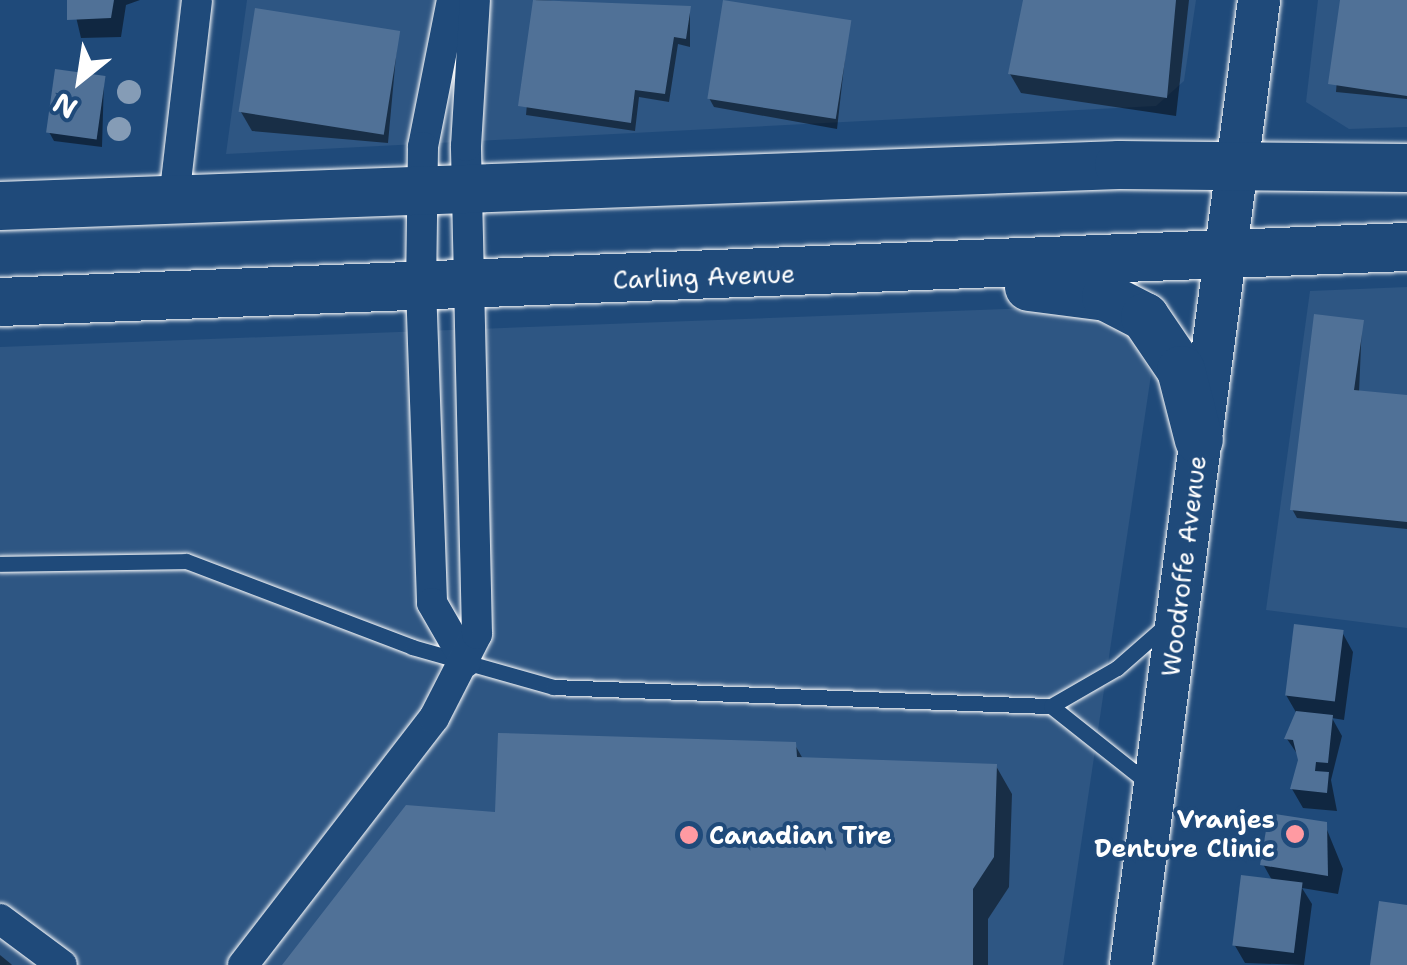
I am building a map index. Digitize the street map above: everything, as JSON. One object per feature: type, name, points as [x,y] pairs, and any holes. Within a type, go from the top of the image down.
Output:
[{"type":"main road","name":"Woodroffe Avenue","points":[[1131,965],[1259,0]]},
{"type":"main road","points":[[8,208],[444,188],[1234,166],[1407,168]]},
{"type":"main road","name":"Carling Avenue","points":[[0,302],[1407,248]]},
{"type":"main road","points":[[851,272],[1082,292],[1124,305],[1169,344],[1199,440]]},
{"type":"street","points":[[174,199],[197,0]]},
{"type":"street","points":[[243,965],[434,718],[466,662],[482,602],[469,284],[444,188],[452,0]]},
{"type":"street","points":[[466,662],[432,603],[421,286],[444,188],[474,0]]},
{"type":"street","points":[[0,918],[62,965]]},
{"type":"lane","points":[[0,564],[186,561],[466,662],[553,687],[1051,706],[1117,668],[1179,614]]},
{"type":"lane","points":[[1051,706],[1154,791]]},
{"type":"shaded area","points":[[247,0],[1196,0],[1184,81],[1156,106],[226,154]]},
{"type":"shaded area","points":[[1318,0],[1407,0],[1407,127],[1349,129],[1306,102]]},
{"type":"shaded area","points":[[1407,287],[1407,628],[1266,610],[1310,291]]},
{"type":"shaded area","points":[[1085,306],[1129,332],[1151,375],[1063,965],[0,965],[0,347]]},
{"type":"building","points":[[67,0],[114,0],[111,18],[67,20]]},
{"type":"building","points":[[533,0],[691,6],[686,39],[674,37],[665,94],[635,90],[631,123],[518,106]]},
{"type":"building","points":[[723,0],[851,20],[836,119],[707,99]]},
{"type":"building","points":[[1023,0],[1176,0],[1167,98],[1008,74]]},
{"type":"building","points":[[1340,0],[1407,0],[1407,96],[1328,84]]},
{"type":"building","points":[[255,8],[400,31],[384,135],[239,112]]},
{"type":"building","points":[[55,69],[106,76],[97,139],[46,132]]},
{"type":"building","points":[[1314,314],[1364,320],[1354,390],[1407,395],[1407,522],[1290,510]]},
{"type":"building","points":[[1294,624],[1344,630],[1335,702],[1285,695]]},
{"type":"building","points":[[1296,711],[1333,715],[1328,763],[1316,762],[1315,771],[1329,772],[1327,793],[1290,789],[1298,760],[1293,740],[1284,739]]},
{"type":"building","name":"Canadian Tire","points":[[498,733],[796,742],[797,757],[997,764],[994,857],[973,889],[973,965],[282,965],[406,805],[495,812]]},
{"type":"building","name":"Vranjes Denture Clinic","points":[[1269,813],[1327,822],[1328,876],[1260,865]]},
{"type":"building","points":[[1241,875],[1303,883],[1294,953],[1232,945]]},
{"type":"building","points":[[1379,901],[1407,905],[1407,965],[1370,965]]},
{"type":"place","name":"Vranjes Denture Clinic","points":[[1295,834]]},
{"type":"place","name":"Canadian Tire","points":[[689,835]]}]
